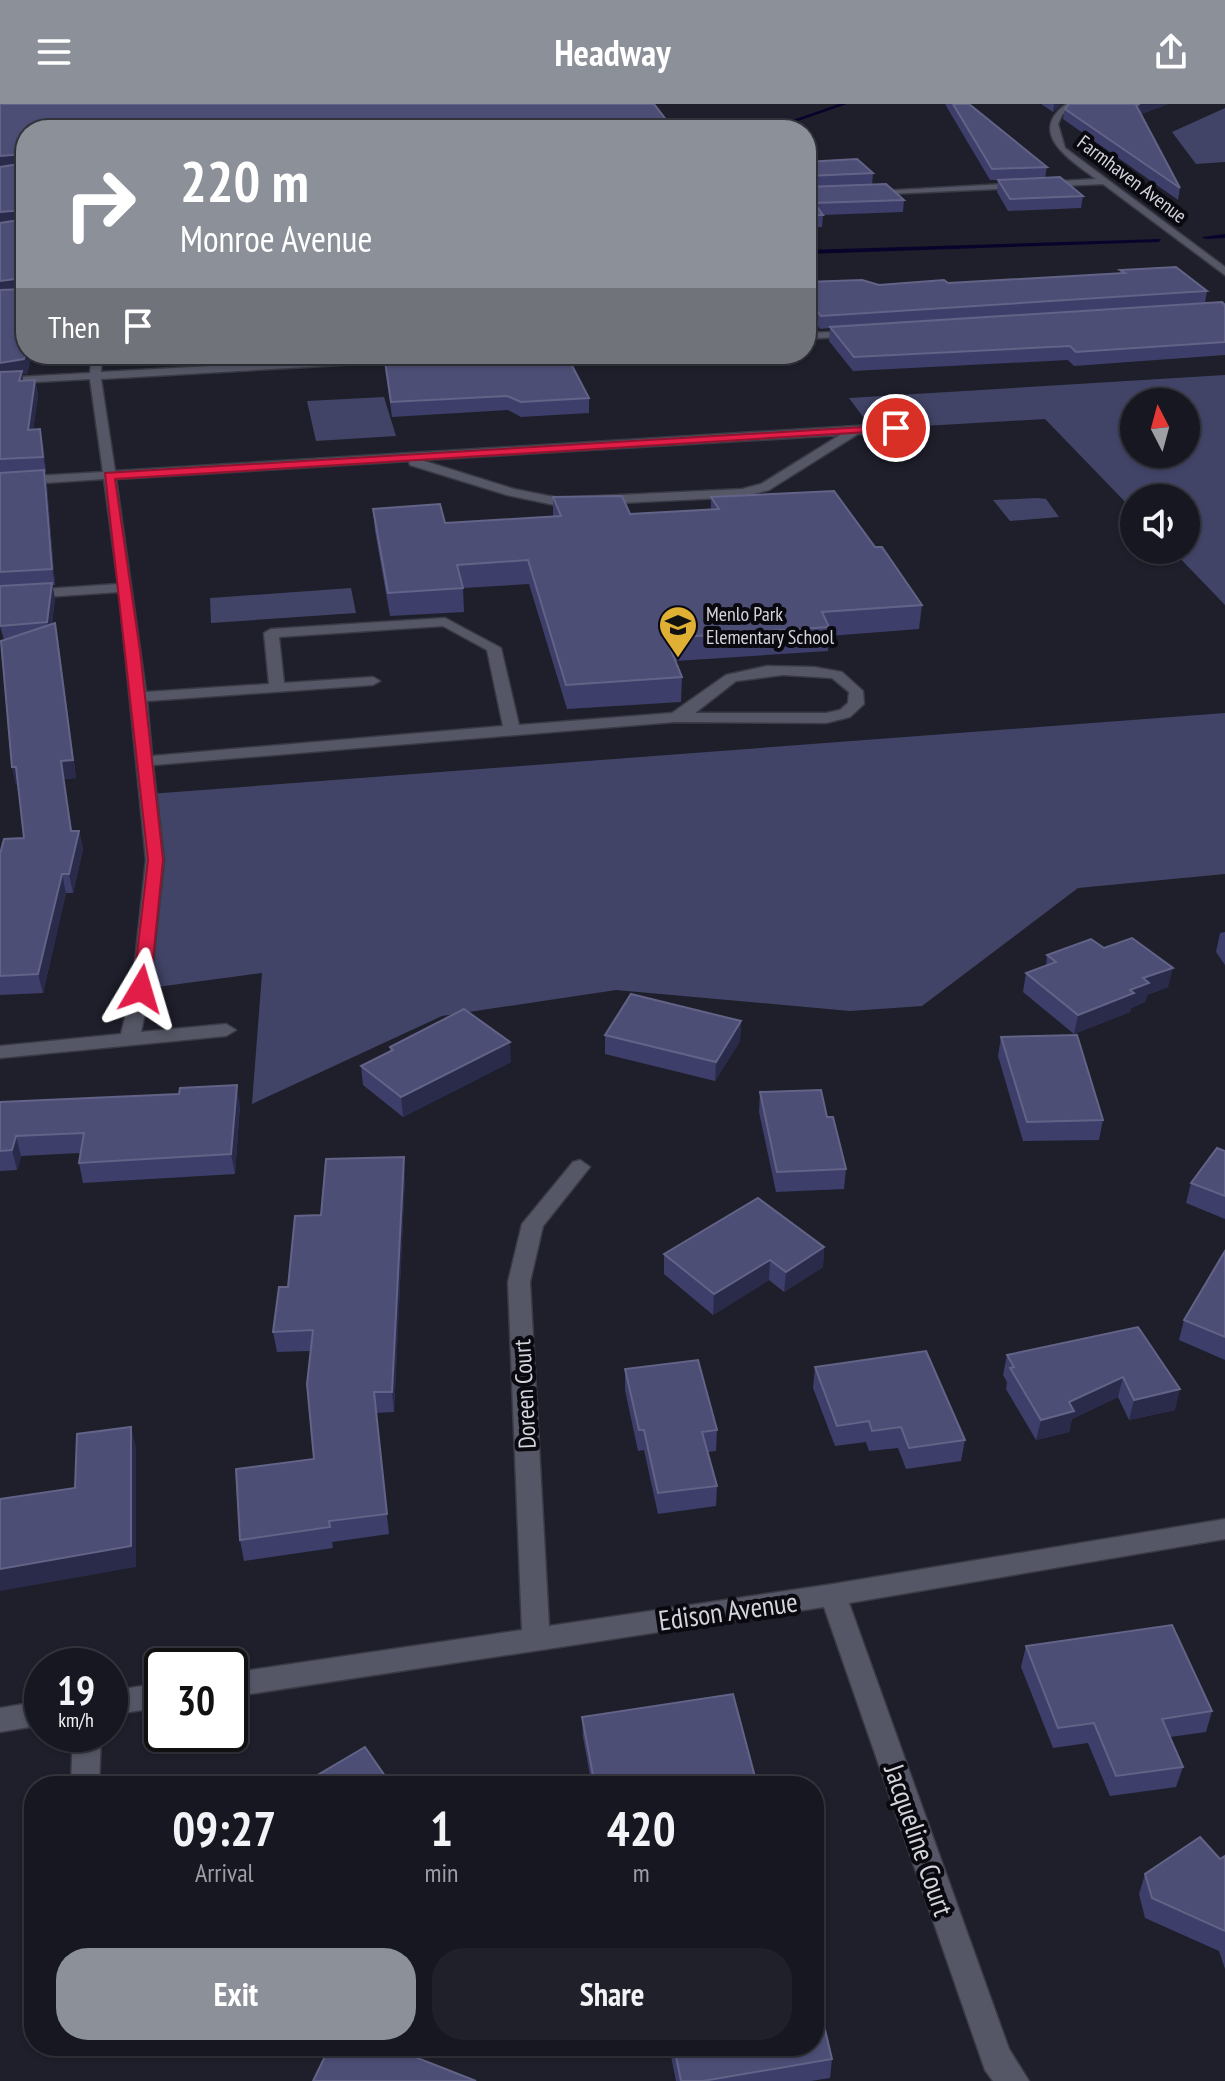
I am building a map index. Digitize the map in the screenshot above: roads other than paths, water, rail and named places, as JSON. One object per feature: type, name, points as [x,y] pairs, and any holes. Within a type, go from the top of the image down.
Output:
[{"type":"street","name":"Farmhaven Avenue","points":[[1071,104],[1057,112],[1053,128],[1062,149],[1225,272]]},
{"type":"street","points":[[858,192],[1105,181]]},
{"type":"street","points":[[816,335],[868,332]]},
{"type":"street","points":[[96,364],[95,376],[139,697],[155,860],[141,989],[130,1039]]},
{"type":"street","points":[[0,381],[303,364]]},
{"type":"street","points":[[0,482],[896,428]]},
{"type":"street","points":[[402,458],[559,502],[742,493],[765,487],[856,430]]},
{"type":"street","points":[[0,596],[123,588]]},
{"type":"street","points":[[277,688],[271,633],[445,622],[494,648],[512,730]]},
{"type":"street","points":[[145,761],[675,717],[826,718],[845,714],[856,704],[856,691],[840,676],[812,671],[735,675],[719,685],[699,705],[675,717]]},
{"type":"street","points":[[139,697],[373,681]]},
{"type":"street","points":[[0,1052],[226,1030]]},
{"type":"street","name":"Doreen Court","points":[[536,1639],[519,1282],[533,1224],[580,1167]]},
{"type":"street","name":"Edison Avenue","points":[[248,1682],[833,1595],[1225,1529]]},
{"type":"street","name":"Jacqueline Court","points":[[833,1595],[996,2059],[1013,2081]]},
{"type":"street","points":[[0,1720],[24,1716]]},
{"type":"street","points":[[85,1776],[86,1752]]},
{"type":"waterway","points":[[797,120],[844,104]]},
{"type":"waterway","points":[[1205,237],[1225,236]]},
{"type":"waterway","points":[[816,252],[1159,240]]},
{"type":"place","name":"Menlo Park Elementary School","points":[[678,659]]}]
